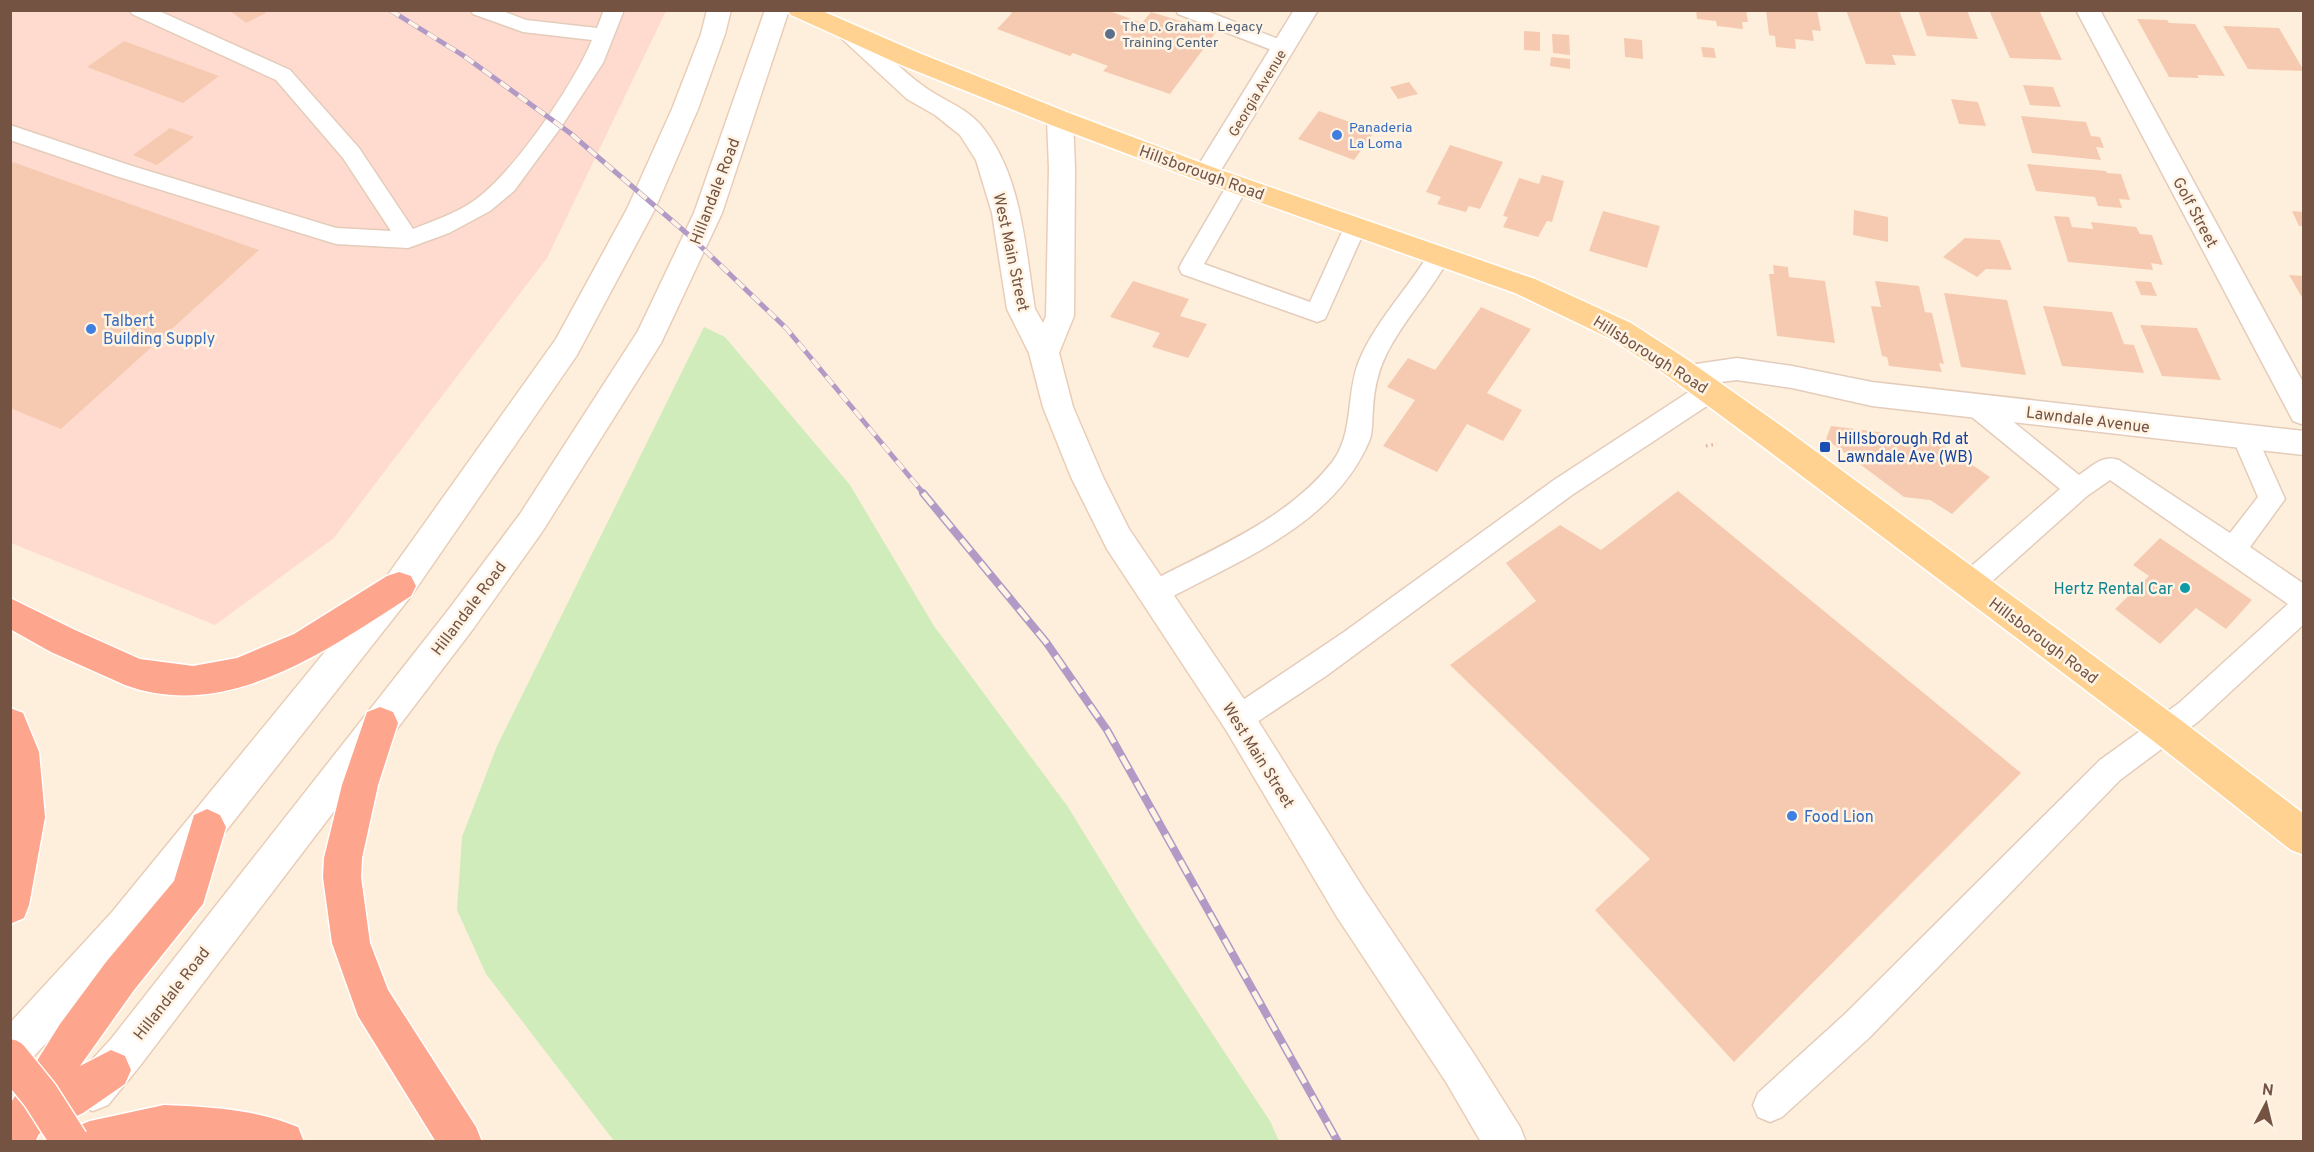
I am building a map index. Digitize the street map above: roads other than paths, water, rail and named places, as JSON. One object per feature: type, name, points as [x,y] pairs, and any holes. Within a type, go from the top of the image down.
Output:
[{"type":"highway","points":[[10,612],[63,641],[137,674],[193,681],[238,673],[306,645],[399,586]]},
{"type":"highway","points":[[380,723],[360,785],[343,858],[342,877],[351,943],[372,1002],[461,1142]]},
{"type":"highway","points":[[10,724],[21,752],[27,817],[10,905]]},
{"type":"highway","points":[[24,1132],[74,1038],[120,976],[190,891],[207,827]]},
{"type":"highway","points":[[10,1058],[40,1095],[70,1142]]},
{"type":"highway","points":[[90,1142],[164,1126],[225,1129],[283,1142]]},
{"type":"main road","points":[[10,1053],[126,926],[399,586],[567,347],[642,209],[686,109],[713,34],[719,10]]},
{"type":"main road","name":"Hillandale Road","points":[[24,1132],[111,1070],[461,619],[531,523],[651,335],[708,213],[777,10]]},
{"type":"main road","name":"Hillsborough Road","points":[[799,10],[1060,119],[1206,174],[1525,286],[1621,331],[1698,383],[1970,584],[2304,837]]},
{"type":"main road","name":"Georgia Avenue","points":[[1206,174],[1306,10]]},
{"type":"main road","name":"Golf Street","points":[[2088,10],[2304,413]]},
{"type":"main road","name":"West Main Street","points":[[849,32],[916,93],[944,109],[969,129],[989,159],[1006,213],[1021,309],[1044,353],[1058,406],[1087,477],[1118,539],[1238,719],[1351,904],[1454,1058],[1505,1142]]},
{"type":"main road","points":[[1044,353],[1060,316],[1062,168],[1060,119]]},
{"type":"main road","name":"Lawndale Avenue","points":[[1698,383],[1784,395],[1872,394],[2304,443]]},
{"type":"lane","points":[[139,10],[283,75],[351,153],[408,240]]},
{"type":"lane","points":[[480,10],[523,26],[604,35]]},
{"type":"lane","points":[[10,132],[124,171],[336,236],[408,240],[441,227],[482,206],[506,186],[554,122],[593,63],[614,10]]},
{"type":"lane","points":[[1185,10],[1284,48]]},
{"type":"lane","points":[[1238,185],[1190,268],[1317,313],[1355,227]]},
{"type":"lane","points":[[1154,593],[1274,530],[1314,499],[1341,469],[1357,439],[1361,400],[1373,357],[1397,317],[1430,276],[1439,256]]},
{"type":"lane","points":[[1238,719],[1308,675],[1389,617],[1698,383]]},
{"type":"lane","points":[[1976,406],[2078,489]]},
{"type":"lane","points":[[2234,549],[2272,499],[2245,437]]},
{"type":"lane","points":[[1970,584],[2078,489],[2110,467],[2234,549],[2304,600]]},
{"type":"lane","points":[[1770,1105],[1857,1026],[2110,770],[2189,712],[2304,606]]},
{"type":"railway","points":[[390,10],[464,56],[570,133],[691,237],[786,328],[924,494]]},
{"type":"railway","points":[[923,493],[1046,642],[1107,730],[1338,1142]]},
{"type":"place","name":"The D. Graham Legacy Training Center","points":[[1110,34]]},
{"type":"place","name":"Panaderia La Loma","points":[[1337,135]]},
{"type":"place","name":"Talbert Building Supply","points":[[91,329]]},
{"type":"place","name":"Hillsborough Rd at Lawndale Ave (WB)","points":[[1825,447]]},
{"type":"place","name":"Hertz Rental Car","points":[[2185,588]]},
{"type":"place","name":"Food Lion","points":[[1792,816]]}]
